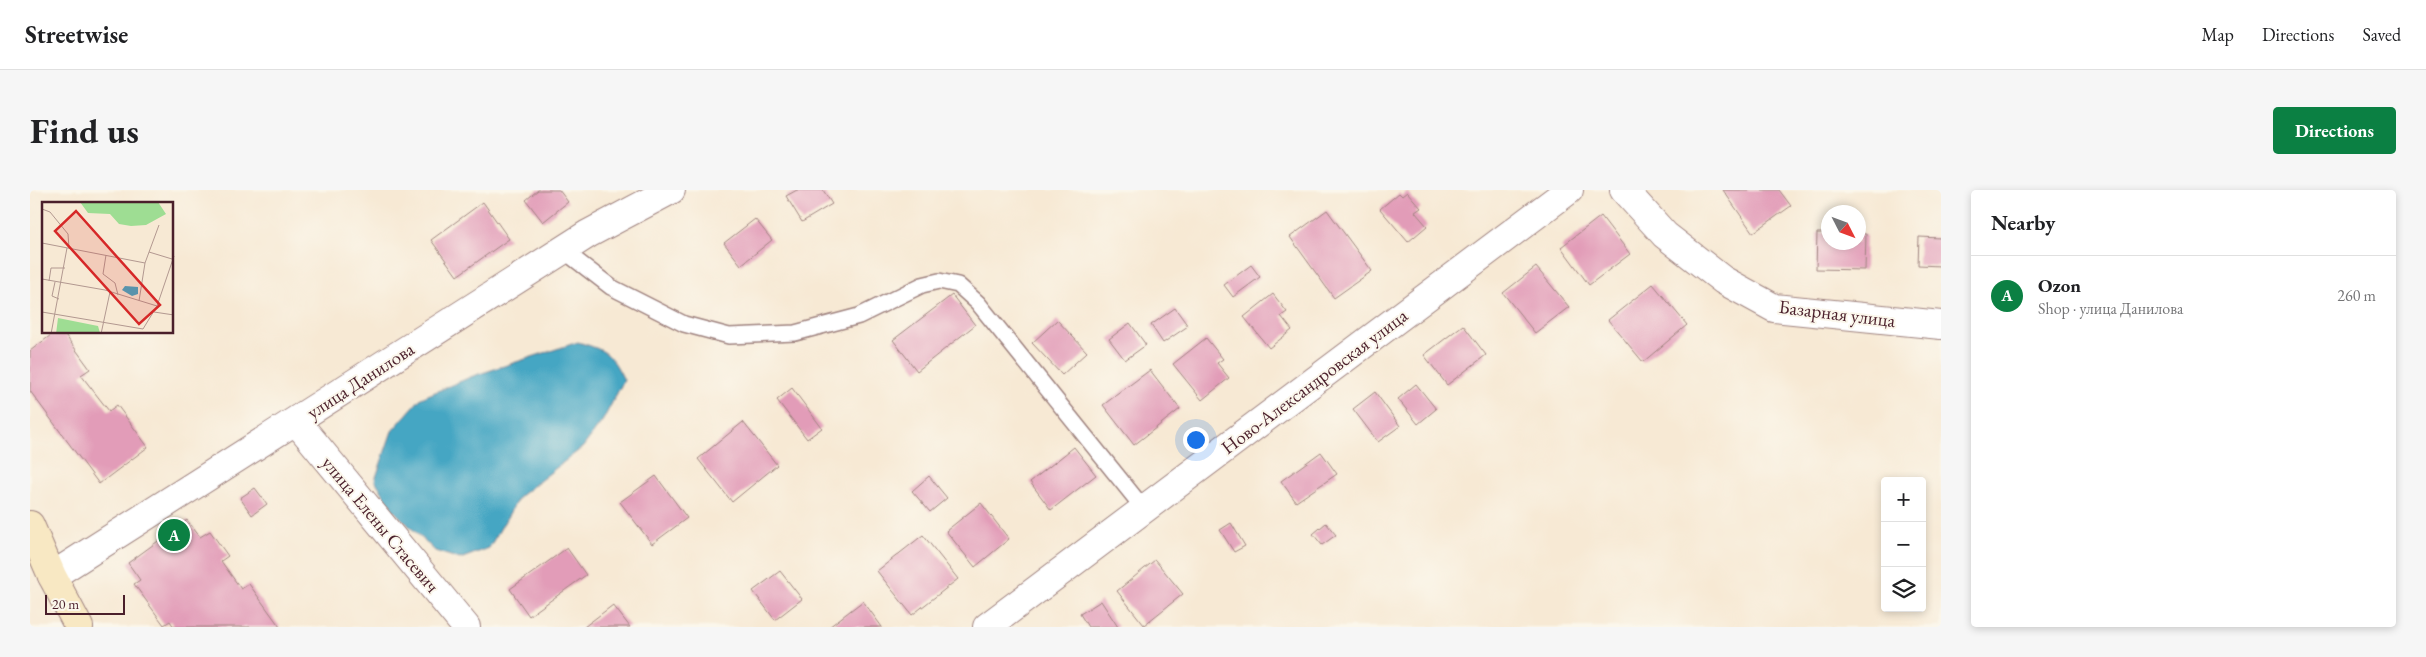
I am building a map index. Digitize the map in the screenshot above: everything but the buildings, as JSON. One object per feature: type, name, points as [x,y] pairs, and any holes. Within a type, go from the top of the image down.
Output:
[{"type":"street","name":"улица Данилова","points":[[52,576],[588,234],[671,190]]},
{"type":"street","name":"Ново-Александровская улица","points":[[987,627],[1569,190]]},
{"type":"street","name":"Базарная улица","points":[[1624,190],[1665,235],[1723,280],[1774,308],[1941,325]]},
{"type":"street","name":"улица Елены Стасевич","points":[[296,421],[466,627]]},
{"type":"street","points":[[30,524],[52,576],[79,627]]},
{"type":"lane","points":[[563,250],[611,287],[684,324],[729,336],[795,333],[859,316],[922,285],[939,281],[958,286],[978,303],[1144,509]]},
{"type":"water","points":[[578,342],[607,354],[624,380],[603,420],[583,447],[519,497],[489,548],[460,559],[435,551],[393,510],[375,480],[392,431],[421,398],[473,376]]},
{"type":"place","name":"Ozon","points":[[174,535]]}]
